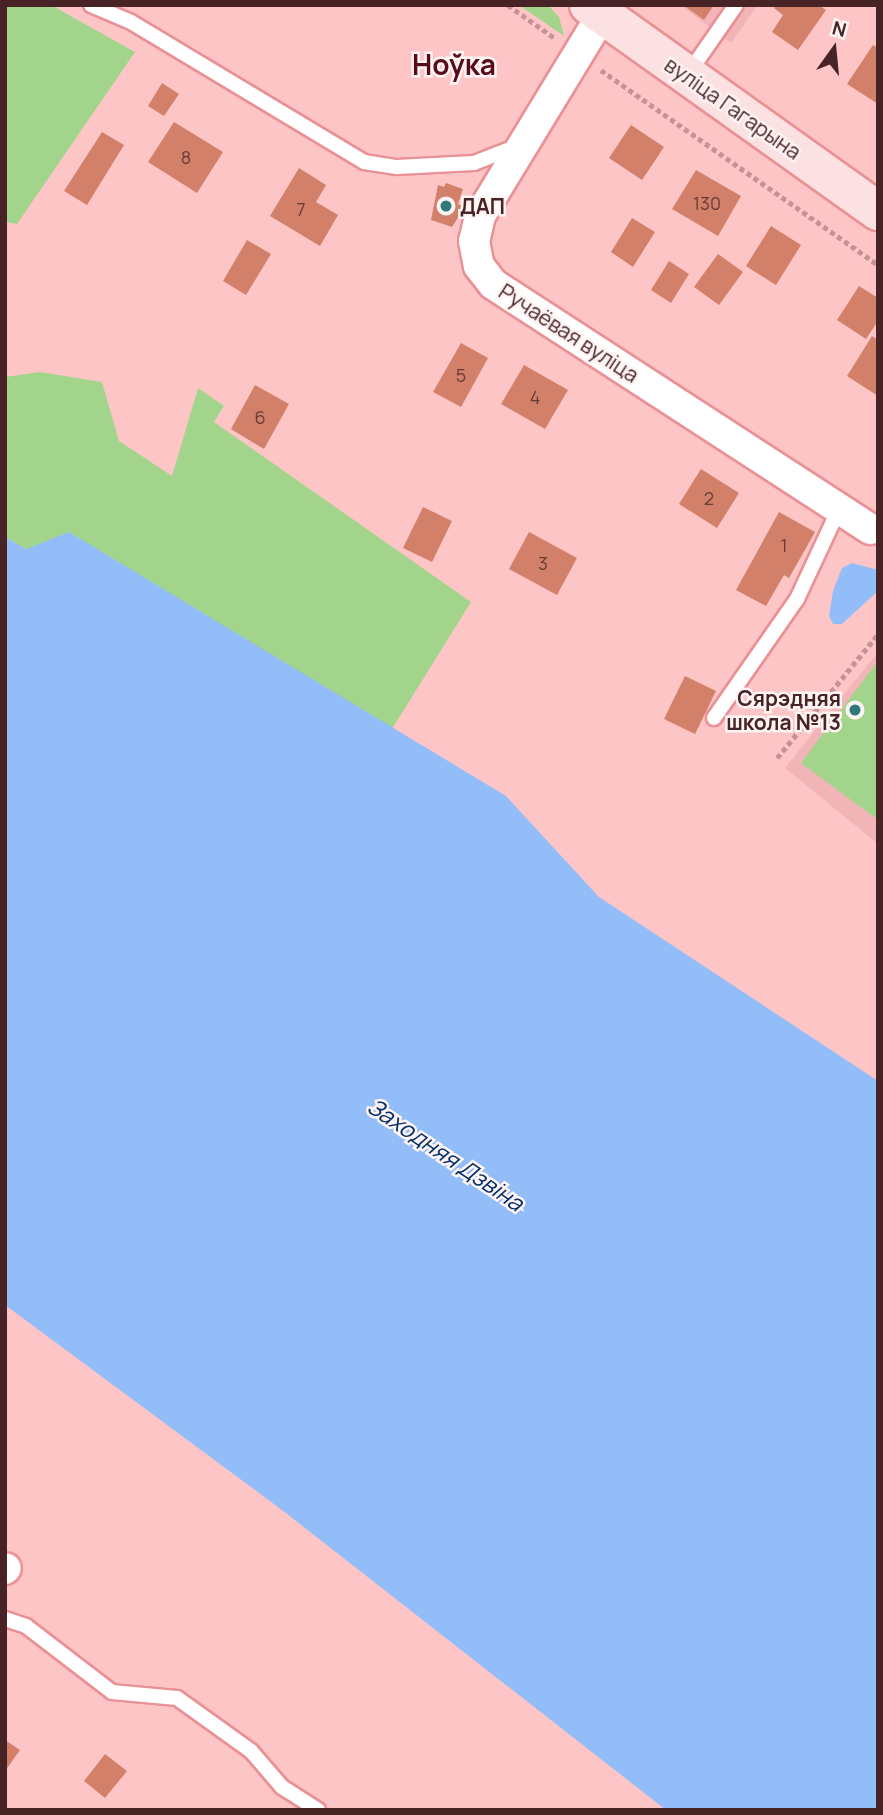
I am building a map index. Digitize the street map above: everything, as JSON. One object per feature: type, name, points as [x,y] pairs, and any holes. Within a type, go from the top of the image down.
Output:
[{"type":"main road","name":"вуліца Гагарына","points":[[596,10],[878,211]]},
{"type":"street","name":"Ручаёвая вуліца","points":[[596,10],[578,54],[488,200],[475,230],[474,254],[485,276],[870,529]]},
{"type":"lane","points":[[91,5],[131,22],[364,162],[397,167],[480,163],[504,155],[525,140]]},
{"type":"lane","points":[[687,75],[736,5]]},
{"type":"lane","points":[[714,718],[797,599],[839,509]]},
{"type":"lane","points":[[5,1619],[26,1626],[112,1692],[177,1698],[251,1751],[282,1787],[318,1810]]},
{"type":"path","points":[[508,5],[878,265]]},
{"type":"path","points":[[777,758],[878,634]]},
{"type":"shaded area","points":[[680,5],[758,5],[731,43]]},
{"type":"shaded area","name":"Сярэдняя школа №13","points":[[878,652],[878,844],[785,768]]},
{"type":"green space","points":[[5,5],[51,5],[135,52],[17,224],[5,222]]},
{"type":"green space","points":[[519,5],[548,5],[559,17],[564,36]]},
{"type":"green space","points":[[40,372],[102,382],[119,441],[172,476],[198,388],[224,406],[214,422],[471,602],[392,729],[181,603],[26,549],[5,537],[5,377]]},
{"type":"green space","name":"Сярэдняя школа №13","points":[[878,661],[878,820],[801,763]]},
{"type":"water","name":"Заходняя Дзвіна","points":[[69,532],[506,796],[599,897],[878,1081],[878,1810],[666,1810],[282,1510],[5,1305],[5,537],[26,549]]},
{"type":"water","points":[[852,563],[878,570],[878,591],[842,624],[833,624],[829,616],[833,591],[842,568]]},
{"type":"building","points":[[683,5],[714,5],[704,20]]},
{"type":"building","points":[[776,5],[819,5],[826,10],[798,50],[772,32],[783,15],[774,8]]},
{"type":"building","points":[[873,45],[878,48],[878,104],[847,84]]},
{"type":"building","points":[[162,83],[179,94],[164,116],[148,106]]},
{"type":"building","points":[[174,122],[223,152],[197,193],[148,162]]},
{"type":"building","points":[[631,125],[664,147],[642,180],[609,158]]},
{"type":"building","points":[[102,132],[124,145],[87,205],[64,191]]},
{"type":"building","points":[[299,168],[326,185],[316,202],[338,215],[320,246],[270,216]]},
{"type":"building","points":[[696,170],[741,196],[718,236],[672,209]]},
{"type":"building","name":"ДАП","points":[[446,183],[463,189],[458,204],[465,207],[452,227],[431,220],[438,185],[444,187]]},
{"type":"building","points":[[632,218],[655,232],[633,267],[611,252]]},
{"type":"building","points":[[771,226],[801,245],[776,285],[746,266]]},
{"type":"building","points":[[247,240],[271,254],[246,295],[223,281]]},
{"type":"building","points":[[718,254],[743,272],[719,305],[694,287]]},
{"type":"building","points":[[669,261],[689,274],[671,303],[651,290]]},
{"type":"building","points":[[859,286],[878,298],[878,321],[866,339],[837,320]]},
{"type":"building","points":[[872,336],[878,340],[878,396],[847,376]]},
{"type":"building","points":[[461,343],[488,358],[461,407],[433,392]]},
{"type":"building","points":[[524,365],[568,390],[545,429],[501,404]]},
{"type":"building","points":[[255,385],[289,404],[264,449],[231,429]]},
{"type":"building","points":[[701,469],[739,493],[717,528],[679,504]]},
{"type":"building","points":[[423,507],[452,521],[432,562],[403,548]]},
{"type":"building","points":[[779,512],[815,532],[789,578],[784,575],[766,606],[736,590]]},
{"type":"building","points":[[529,532],[577,558],[557,595],[509,569]]},
{"type":"building","points":[[685,676],[716,691],[695,734],[664,719]]},
{"type":"building","points":[[5,1740],[20,1750],[5,1771]]},
{"type":"building","points":[[105,1754],[127,1771],[105,1798],[84,1781]]},
{"type":"place","name":"ДАП","points":[[446,206]]},
{"type":"place","name":"Сярэдняя школа №13","points":[[855,710]]},
{"type":"district","name":"Ноўка","points":[[454,64]]}]
